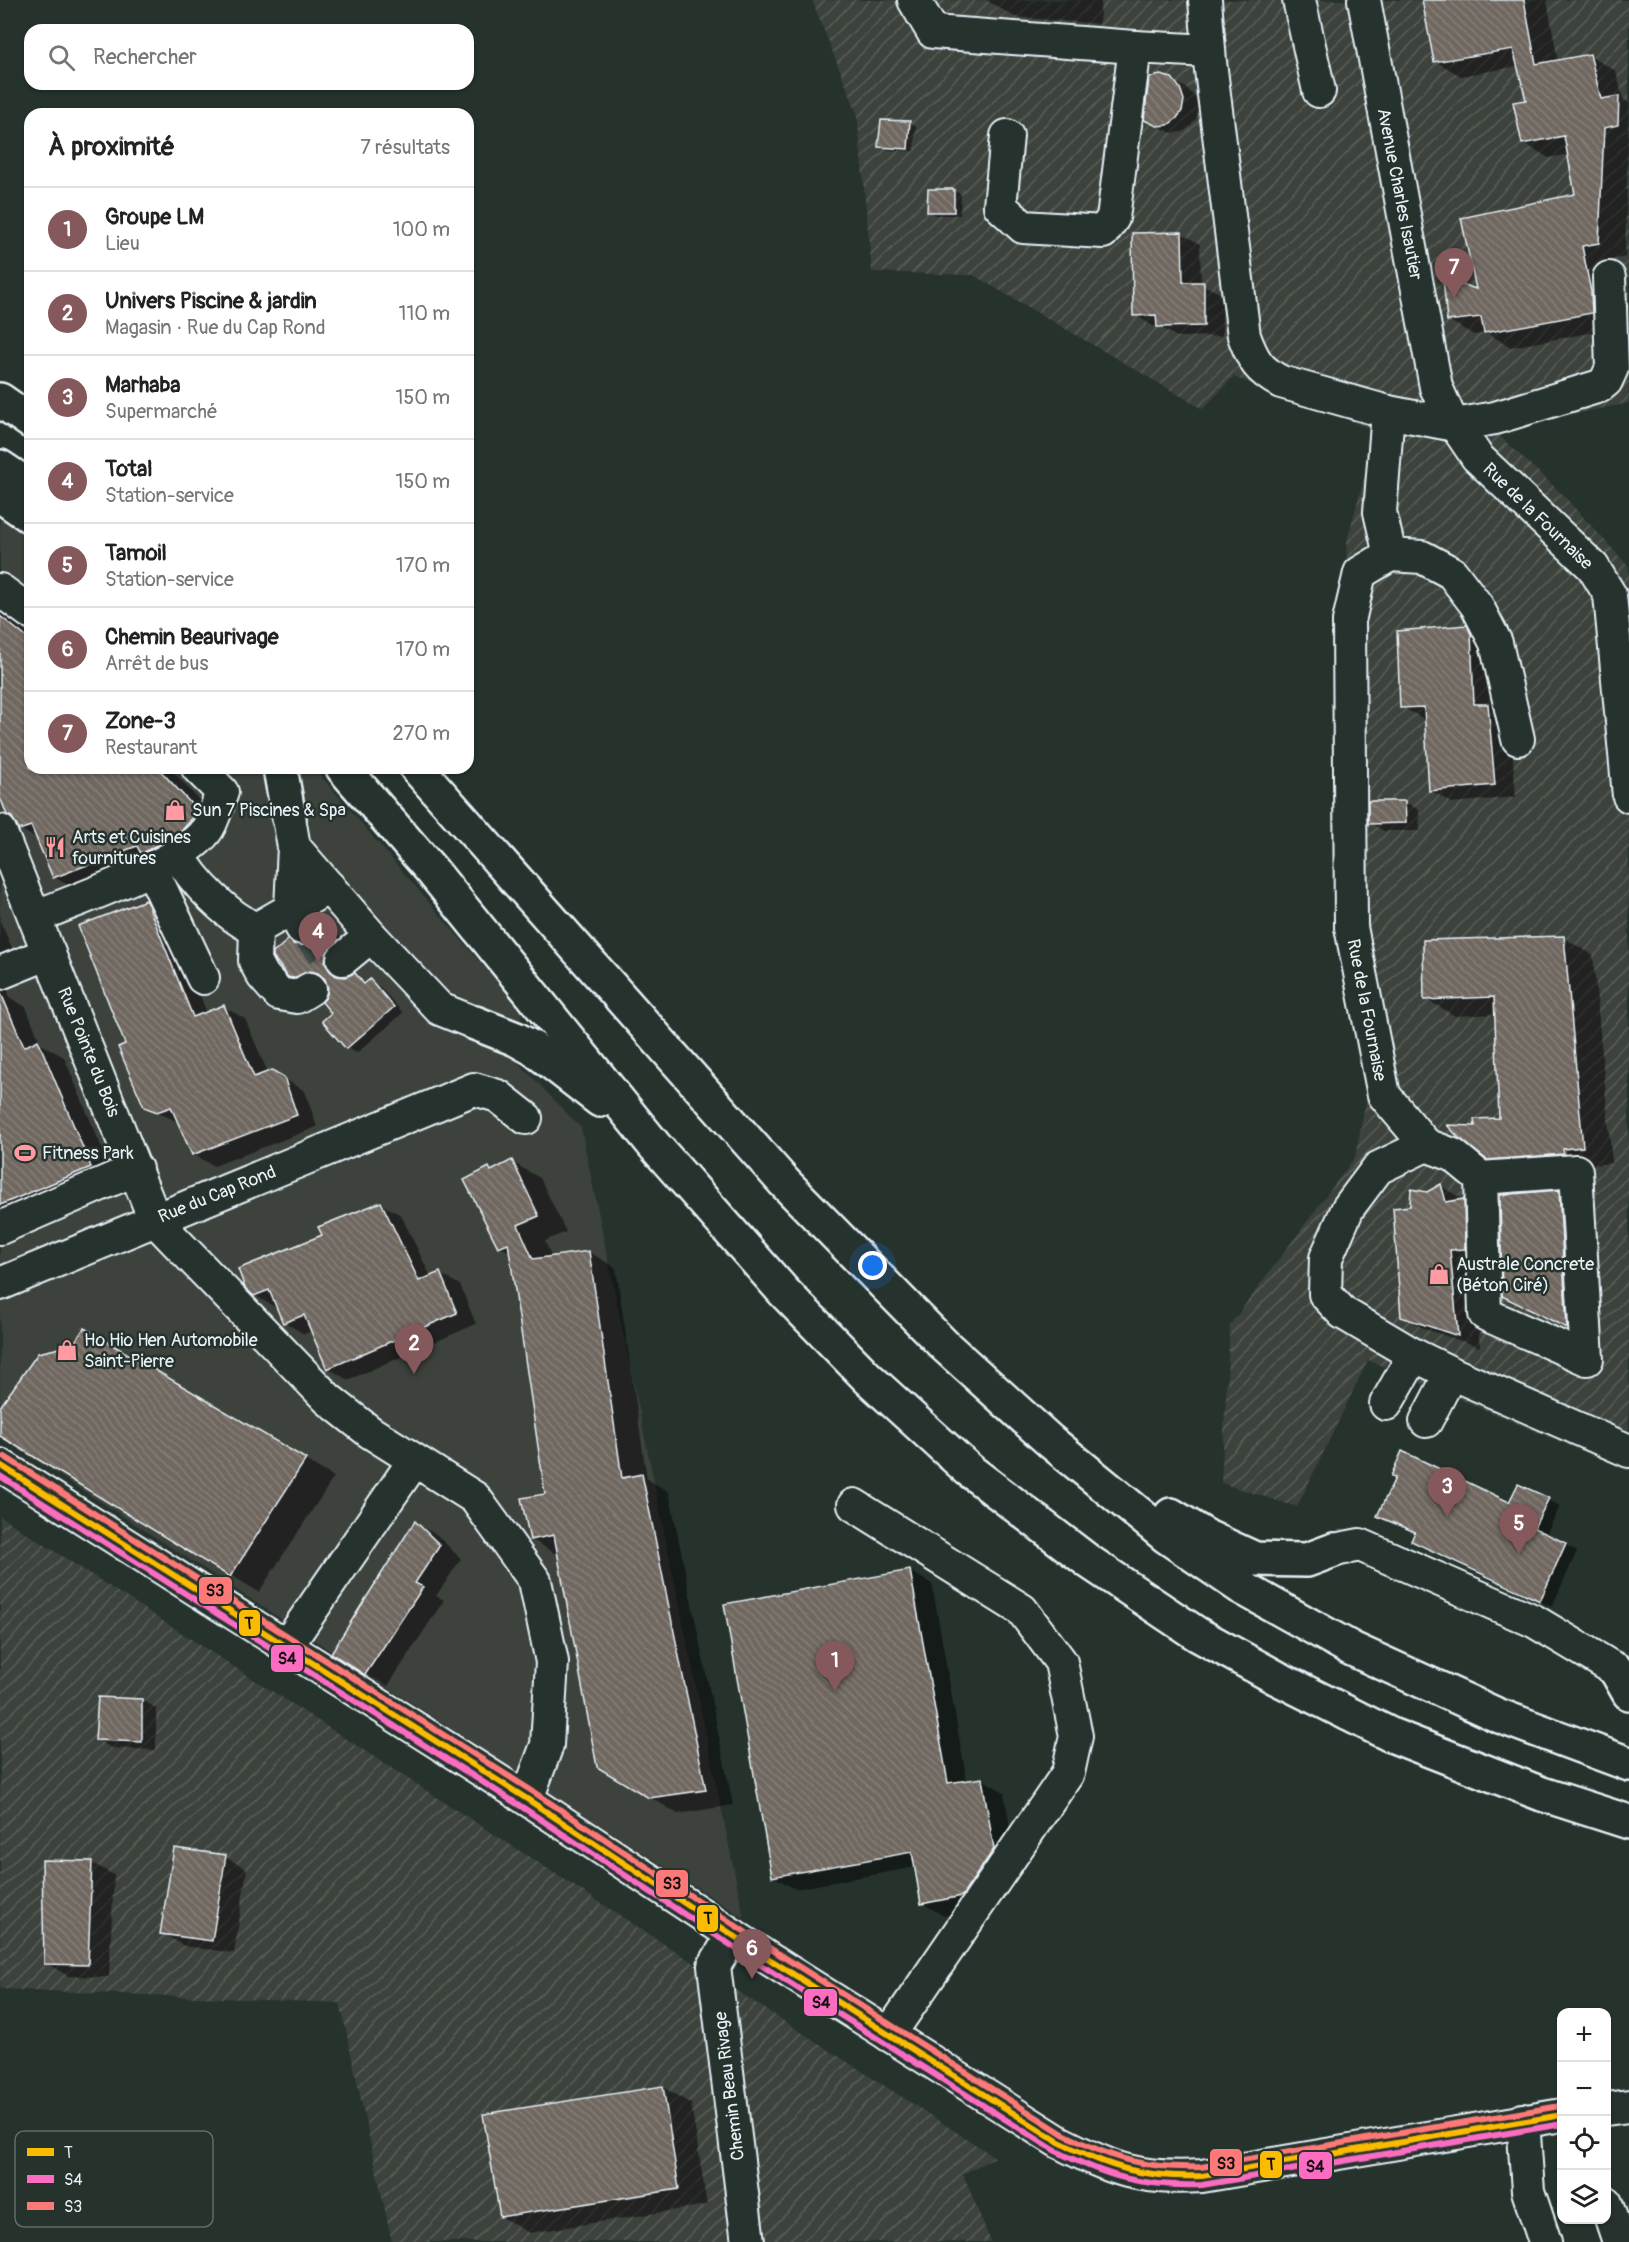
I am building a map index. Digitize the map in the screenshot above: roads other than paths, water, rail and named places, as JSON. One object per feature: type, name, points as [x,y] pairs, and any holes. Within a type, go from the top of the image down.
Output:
[{"type":"highway","points":[[0,400],[24,417]]},
{"type":"highway","points":[[0,467],[24,483]]},
{"type":"highway","points":[[0,495],[24,512]]},
{"type":"highway","points":[[281,774],[292,832]]},
{"type":"highway","points":[[348,774],[433,872],[654,1145],[784,1292],[868,1378],[969,1470],[1088,1561],[1197,1634],[1277,1678],[1391,1735],[1542,1794],[1629,1822]]},
{"type":"highway","points":[[422,774],[784,1182],[944,1345],[1050,1441],[1166,1536],[1241,1587],[1352,1649],[1497,1715],[1629,1764]]},
{"type":"highway","points":[[475,1023],[516,1039],[534,1049],[654,1145]]},
{"type":"highway","points":[[1050,1441],[1207,1537],[1255,1559],[1306,1560],[1334,1550]]},
{"type":"street","points":[[914,0],[933,32],[1209,51]]},
{"type":"street","points":[[1205,0],[1209,51],[1244,336],[1252,359],[1268,375],[1281,382],[1388,412],[1455,425],[1495,418],[1600,386],[1606,381],[1612,368],[1609,278]]},
{"type":"street","points":[[1299,0],[1318,91]]},
{"type":"street","name":"Avenue Charles Isautier","points":[[1364,0],[1436,387]]},
{"type":"street","points":[[1007,136],[1000,206],[1023,227],[1103,232],[1113,218],[1135,47]]},
{"type":"street","name":"Rue de la Fournaise","points":[[1436,387],[1455,425],[1478,457],[1593,567],[1610,595],[1629,796]]},
{"type":"street","points":[[1388,412],[1380,512],[1390,555],[1422,557],[1452,573],[1477,606],[1496,643],[1518,739]]},
{"type":"street","name":"Rue de la Fournaise","points":[[1390,555],[1360,573],[1349,621],[1351,927],[1384,1095],[1426,1145]]},
{"type":"street","points":[[0,590],[24,608]]},
{"type":"street","points":[[35,917],[151,868],[178,854],[207,830],[222,792],[204,774]]},
{"type":"street","name":"Rue Pointe du Bois","points":[[0,831],[155,1220]]},
{"type":"street","points":[[292,832],[329,887],[371,936],[440,1009],[475,1023]]},
{"type":"street","points":[[292,832],[296,918]]},
{"type":"street","points":[[178,854],[217,903],[241,922],[256,929],[296,918],[329,887]]},
{"type":"street","points":[[151,868],[203,978]]},
{"type":"street","points":[[256,929],[255,961],[263,976],[279,994],[297,998],[310,989]]},
{"type":"street","points":[[343,959],[371,936]]},
{"type":"street","points":[[0,973],[50,953]]},
{"type":"street","name":"Rue du Cap Rond","points":[[0,1284],[474,1089],[498,1096],[526,1118]]},
{"type":"street","points":[[1481,1178],[1485,1314],[1587,1359],[1576,1171],[1481,1178],[1453,1155],[1426,1145],[1378,1168],[1348,1208],[1326,1258],[1325,1294],[1343,1313],[1414,1355],[1629,1451]]},
{"type":"street","points":[[0,1228],[136,1169]]},
{"type":"street","points":[[155,1220],[328,1399],[369,1432],[475,1498],[535,1581],[552,1662],[548,1745],[527,1799]]},
{"type":"street","points":[[1386,1404],[1414,1355]]},
{"type":"street","points":[[1426,1421],[1451,1373]]},
{"type":"street","points":[[286,1647],[414,1461]]},
{"type":"street","points":[[0,1465],[527,1799],[889,2035],[1059,2142],[1103,2164],[1138,2175],[1173,2178],[1202,2176],[1557,2116]]},
{"type":"street","points":[[854,1505],[1022,1610],[1060,1662],[1076,1736],[1068,1773],[889,2035]]},
{"type":"street","points":[[1334,1550],[1360,1545],[1534,1621],[1622,1682]]},
{"type":"street","name":"Chemin Beau Rivage","points":[[734,1935],[714,1966],[748,2242]]},
{"type":"street","points":[[1611,2108],[1629,2106]]},
{"type":"street","points":[[1522,2120],[1528,2191],[1545,2242]]},
{"type":"street","points":[[1611,2218],[1619,2242]]},
{"type":"tunnel","points":[[302,928],[329,959],[343,959]]},
{"type":"place","name":"Zone-3","points":[[1454,298]]},
{"type":"place","name":"Sun 7 Piscines & Spa","points":[[175,810]]},
{"type":"place","name":"Arts et Cuisines fournitures","points":[[55,847]]},
{"type":"place","name":"Total","points":[[318,962]]},
{"type":"place","name":"Fitness Park","points":[[25,1153]]},
{"type":"place","name":"Australe Concrete (Béton Ciré)","points":[[1439,1274]]},
{"type":"place","name":"Ho Hio Hen Automobile Saint-Pierre","points":[[67,1350]]},
{"type":"place","name":"Univers Piscine & jardin","points":[[414,1374]]},
{"type":"place","name":"Marhaba","points":[[1447,1517]]},
{"type":"place","name":"Tamoil","points":[[1519,1554]]},
{"type":"place","name":"Groupe LM","points":[[835,1691]]},
{"type":"place","name":"Chemin Beaurivage","points":[[752,1979]]}]
